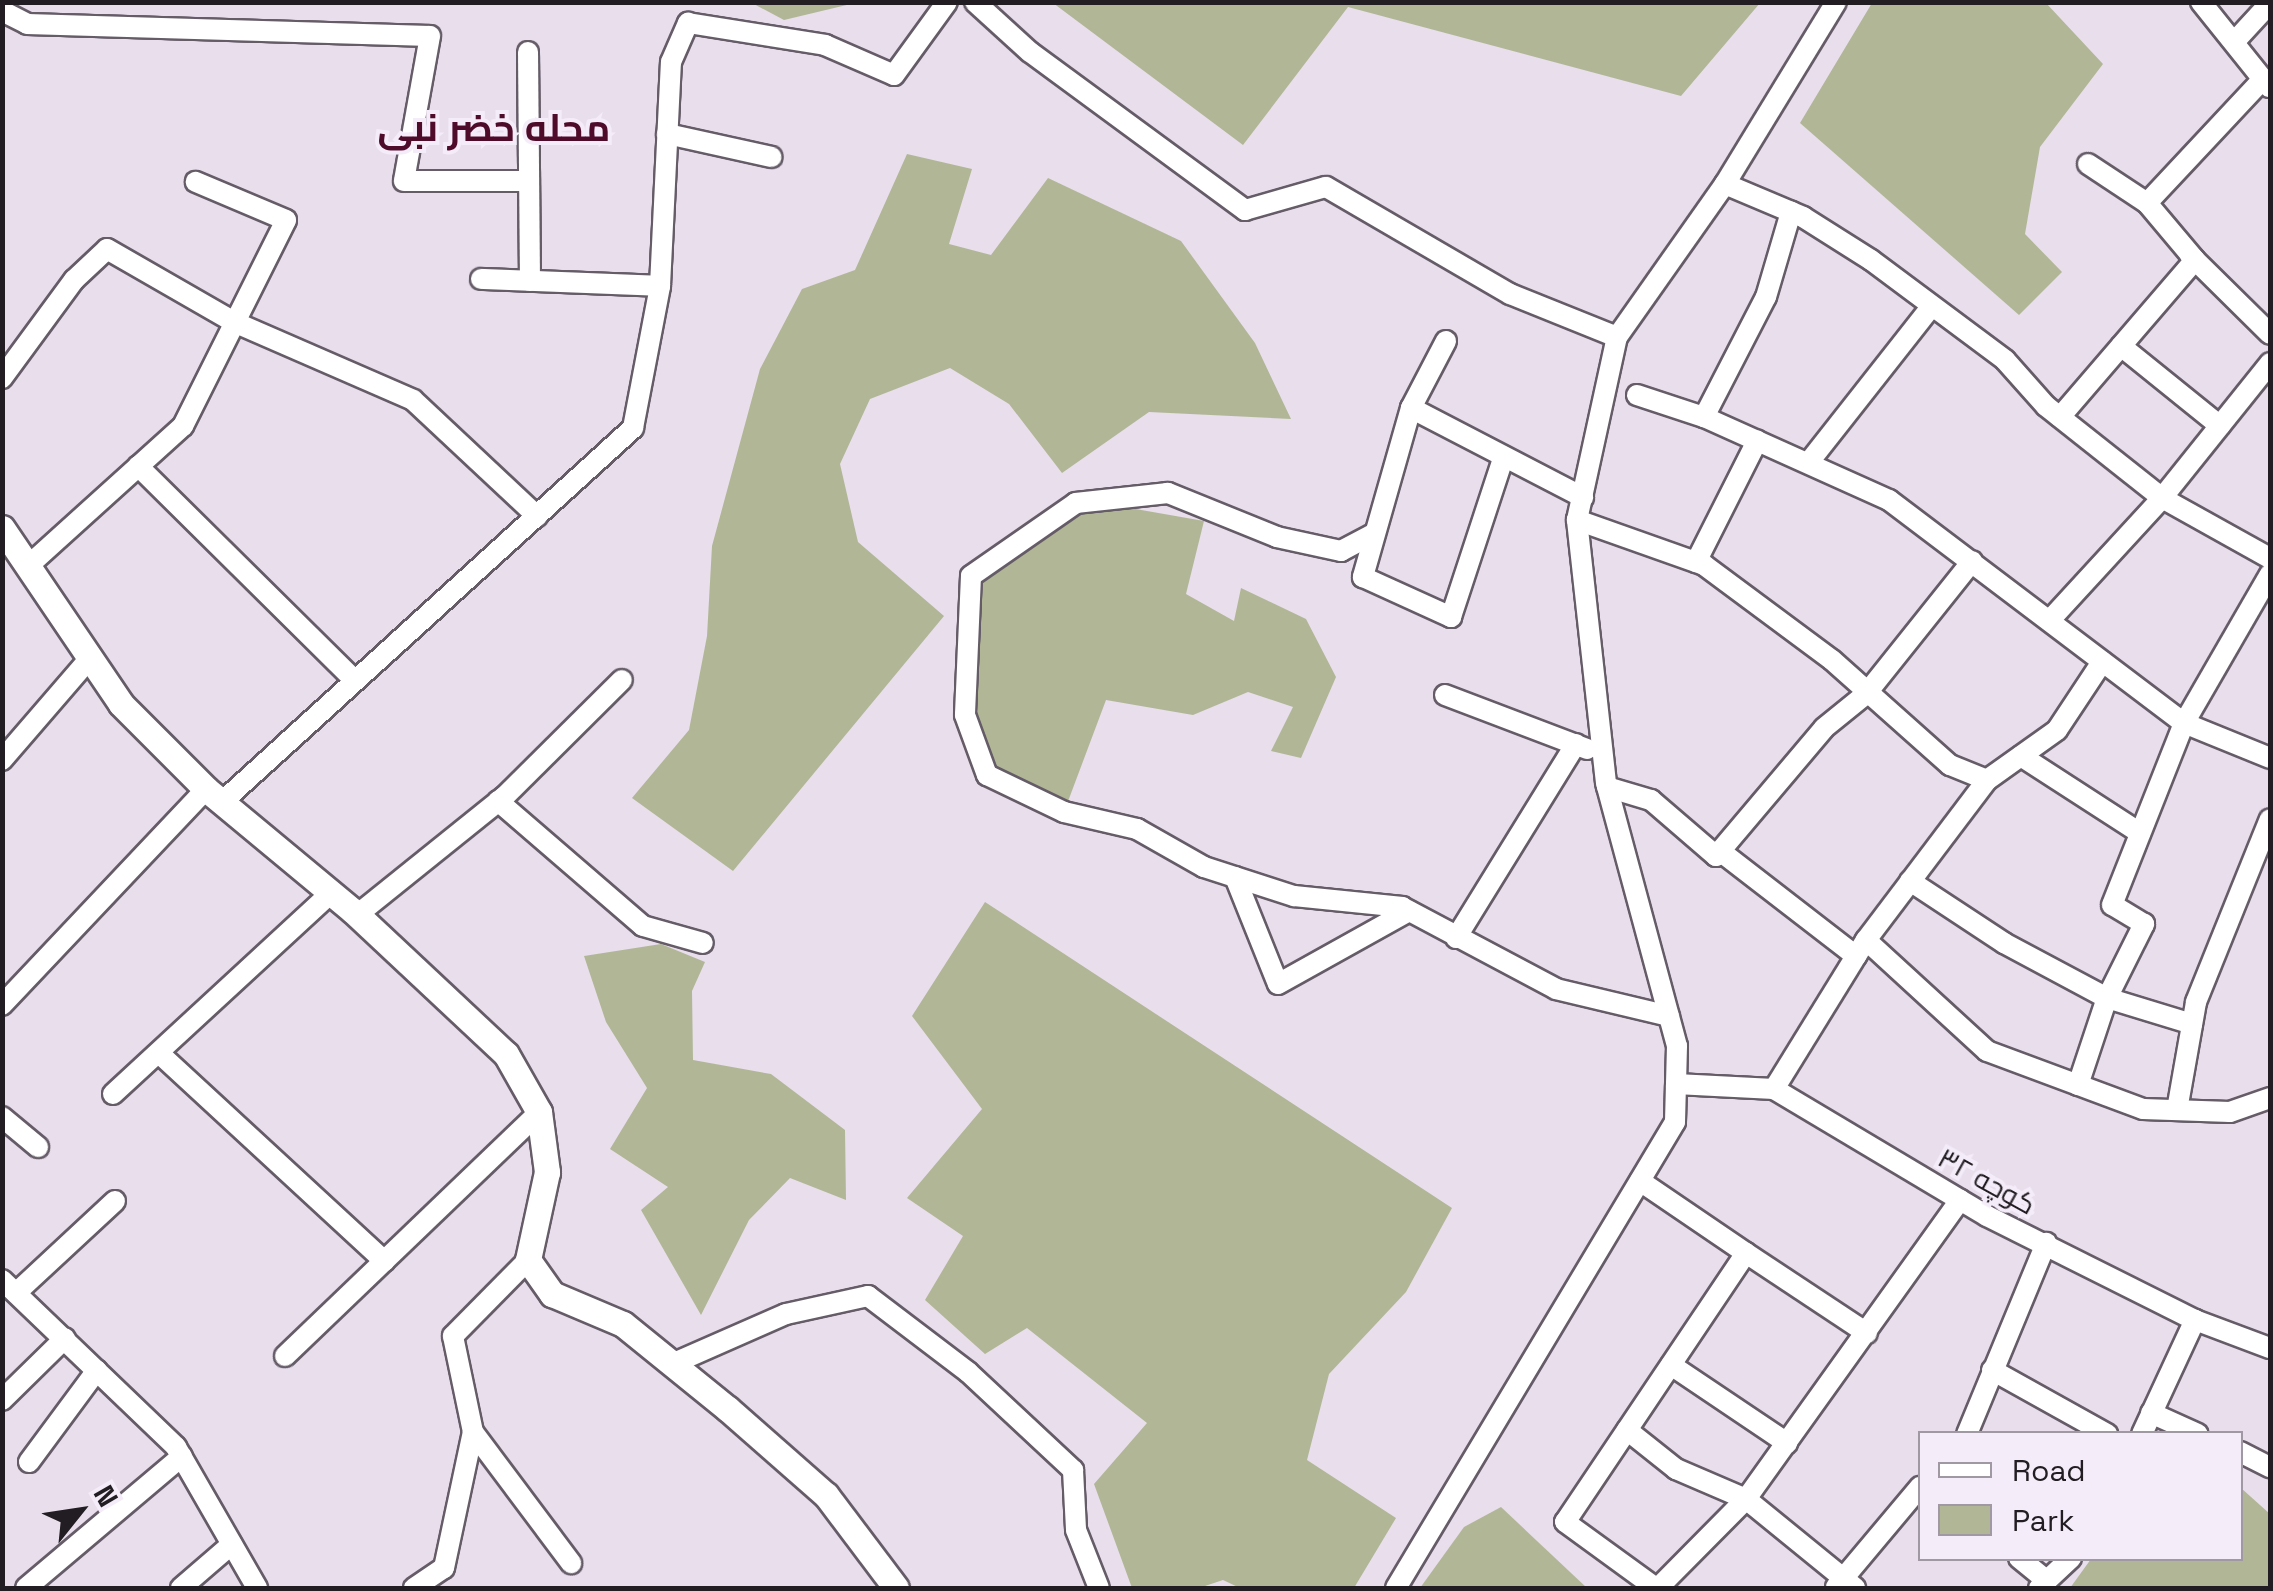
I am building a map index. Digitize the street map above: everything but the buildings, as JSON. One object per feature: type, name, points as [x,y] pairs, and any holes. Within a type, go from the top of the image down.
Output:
[{"type":"street","points":[[2,1006],[214,795],[352,678],[632,428],[660,286],[670,62],[688,23],[825,44],[894,75],[946,2]]},
{"type":"street","points":[[975,2],[1030,52],[1245,210],[1326,187],[1510,294],[1617,337]]},
{"type":"street","points":[[1396,1588],[1676,1122],[1669,1016],[1607,787],[1577,520],[1617,337],[1725,184],[1836,2]]},
{"type":"street","points":[[2147,203],[2267,84],[2236,40],[2202,2]]},
{"type":"street","points":[[2236,40],[2270,3]]},
{"type":"street","points":[[2,11],[27,24],[430,36],[404,181],[529,180]]},
{"type":"street","points":[[528,52],[530,281]]},
{"type":"street","points":[[667,134],[772,157]]},
{"type":"street","points":[[2060,417],[2195,260],[2147,203],[2088,164]]},
{"type":"street","points":[[28,566],[183,426],[286,220],[196,182]]},
{"type":"street","points":[[1725,184],[1790,212],[1871,260],[2005,360],[2060,417],[2162,498],[2270,558]]},
{"type":"street","points":[[1704,417],[1766,297],[1790,212]]},
{"type":"street","points":[[2,378],[74,280],[107,249],[234,322],[413,400],[536,516]]},
{"type":"street","points":[[2190,255],[2270,334]]},
{"type":"street","points":[[481,279],[660,286]]},
{"type":"street","points":[[1808,462],[1931,307]]},
{"type":"street","points":[[1446,340],[1411,408],[1372,534],[1363,577],[1452,617],[1504,456]]},
{"type":"street","points":[[2122,346],[2220,426]]},
{"type":"street","points":[[2050,620],[2162,498],[2270,363]]},
{"type":"street","points":[[1637,395],[1704,417],[1888,500],[2184,723],[2270,758]]},
{"type":"street","points":[[1411,408],[1584,498]]},
{"type":"street","points":[[1696,562],[1757,440]]},
{"type":"street","points":[[138,466],[352,678]]},
{"type":"street","points":[[1372,534],[1341,551],[1276,537],[1168,493],[1076,503],[971,576],[965,715],[987,775],[1064,812],[1137,829],[1235,877],[1294,896],[1409,911],[1556,989],[1669,1016]]},
{"type":"street","points":[[1577,520],[1696,562],[1832,660],[1950,765],[1987,780]]},
{"type":"street","points":[[4,533],[121,704],[214,795],[357,915],[506,1054],[539,1112],[547,1172],[528,1260],[453,1336],[473,1432],[444,1568],[414,1588]]},
{"type":"street","points":[[1607,787],[1651,800],[1716,856],[1824,728],[1866,694],[1972,561]]},
{"type":"street","points":[[2078,1085],[2107,998],[2144,924],[2112,905],[2184,723],[2270,574]]},
{"type":"street","points":[[2,760],[90,658]]},
{"type":"street","points":[[1774,1089],[1861,948],[1987,780],[2057,730],[2102,662]]},
{"type":"street","points":[[357,915],[498,801],[622,680]]},
{"type":"street","points":[[1446,695],[1603,754]]},
{"type":"street","points":[[1456,938],[1576,744]]},
{"type":"street","points":[[2021,756],[2140,834]]},
{"type":"street","points":[[498,801],[642,926],[703,943]]},
{"type":"street","points":[[2177,1110],[2192,1024],[2270,820]]},
{"type":"street","points":[[1720,851],[1861,948],[1987,1051],[2143,1109],[2230,1112],[2270,1098]]},
{"type":"street","points":[[1235,877],[1278,984],[1409,911]]},
{"type":"street","points":[[1910,882],[2004,943],[2107,998],[2192,1024]]},
{"type":"street","points":[[113,1094],[162,1055],[331,893]]},
{"type":"street","points":[[162,1055],[384,1261]]},
{"type":"street","name":"کوچه ۳۲","points":[[1676,1084],[1774,1089],[1960,1200],[2194,1320],[2270,1348]]},
{"type":"street","points":[[285,1356],[539,1112]]},
{"type":"street","points":[[2,1117],[38,1147]]},
{"type":"street","points":[[1640,1181],[1867,1333]]},
{"type":"street","points":[[1746,1254],[1565,1522],[1657,1588],[1746,1498],[1960,1200]]},
{"type":"street","points":[[115,1201],[9,1286],[182,1456],[258,1588]]},
{"type":"street","points":[[1970,1431],[2046,1243]]},
{"type":"street","points":[[528,1260],[552,1294],[623,1324],[826,1494],[896,1588]]},
{"type":"street","points":[[672,1364],[786,1314],[868,1296],[968,1372],[1074,1470],[1076,1530],[1099,1588]]},
{"type":"street","points":[[2143,1431],[2194,1320]]},
{"type":"street","points":[[2,1400],[65,1338]]},
{"type":"street","points":[[1671,1365],[1786,1443]]},
{"type":"street","points":[[30,1462],[97,1370]]},
{"type":"street","points":[[1992,1370],[2102,1431]]},
{"type":"street","points":[[2151,1413],[2191,1431]]},
{"type":"street","points":[[1627,1430],[1676,1469],[1746,1498],[1844,1585],[1918,1491]]},
{"type":"street","points":[[473,1432],[571,1563]]},
{"type":"street","points":[[2243,1454],[2270,1467]]},
{"type":"street","points":[[26,1588],[182,1456]]},
{"type":"street","points":[[181,1588],[232,1544]]},
{"type":"street","points":[[2022,1561],[2043,1585],[2068,1561]]},
{"type":"green space","points":[[752,3],[855,3],[784,20]]},
{"type":"green space","points":[[1053,3],[1760,3],[1681,96],[1348,7],[1243,145]]},
{"type":"green space","points":[[1872,3],[2046,3],[2103,64],[2040,147],[2025,234],[2062,272],[2019,315],[1800,123]]},
{"type":"green space","points":[[907,154],[972,169],[949,244],[991,255],[1048,178],[1181,241],[1255,343],[1291,419],[1149,412],[1062,473],[1009,404],[950,368],[870,399],[840,464],[858,542],[944,616],[733,871],[632,798],[689,730],[707,636],[712,546],[760,369],[802,289],[855,270]]},
{"type":"green space","points":[[1090,501],[1204,521],[1186,594],[1234,621],[1241,588],[1306,619],[1336,677],[1301,758],[1271,751],[1293,707],[1248,692],[1193,715],[1106,700],[1064,812],[987,775],[965,715],[971,576]]},
{"type":"green space","points":[[985,902],[1452,1208],[1406,1292],[1329,1374],[1307,1460],[1396,1518],[1354,1588],[1240,1588],[1223,1580],[1199,1588],[1132,1588],[1094,1484],[1147,1423],[1027,1328],[985,1354],[925,1300],[963,1236],[907,1198],[982,1109],[912,1016]]},
{"type":"green space","points":[[661,944],[705,962],[692,991],[693,1060],[771,1074],[845,1130],[846,1200],[790,1178],[749,1220],[701,1315],[641,1210],[668,1187],[610,1149],[647,1088],[606,1022],[584,956]]},
{"type":"green space","points":[[2243,1490],[2270,1514],[2270,1588],[2070,1588],[2090,1561],[2243,1561]]},
{"type":"green space","points":[[1501,1507],[1587,1588],[1420,1588],[1464,1527]]},
{"type":"district","name":"محله خضر نبی","points":[[494,129]]}]
